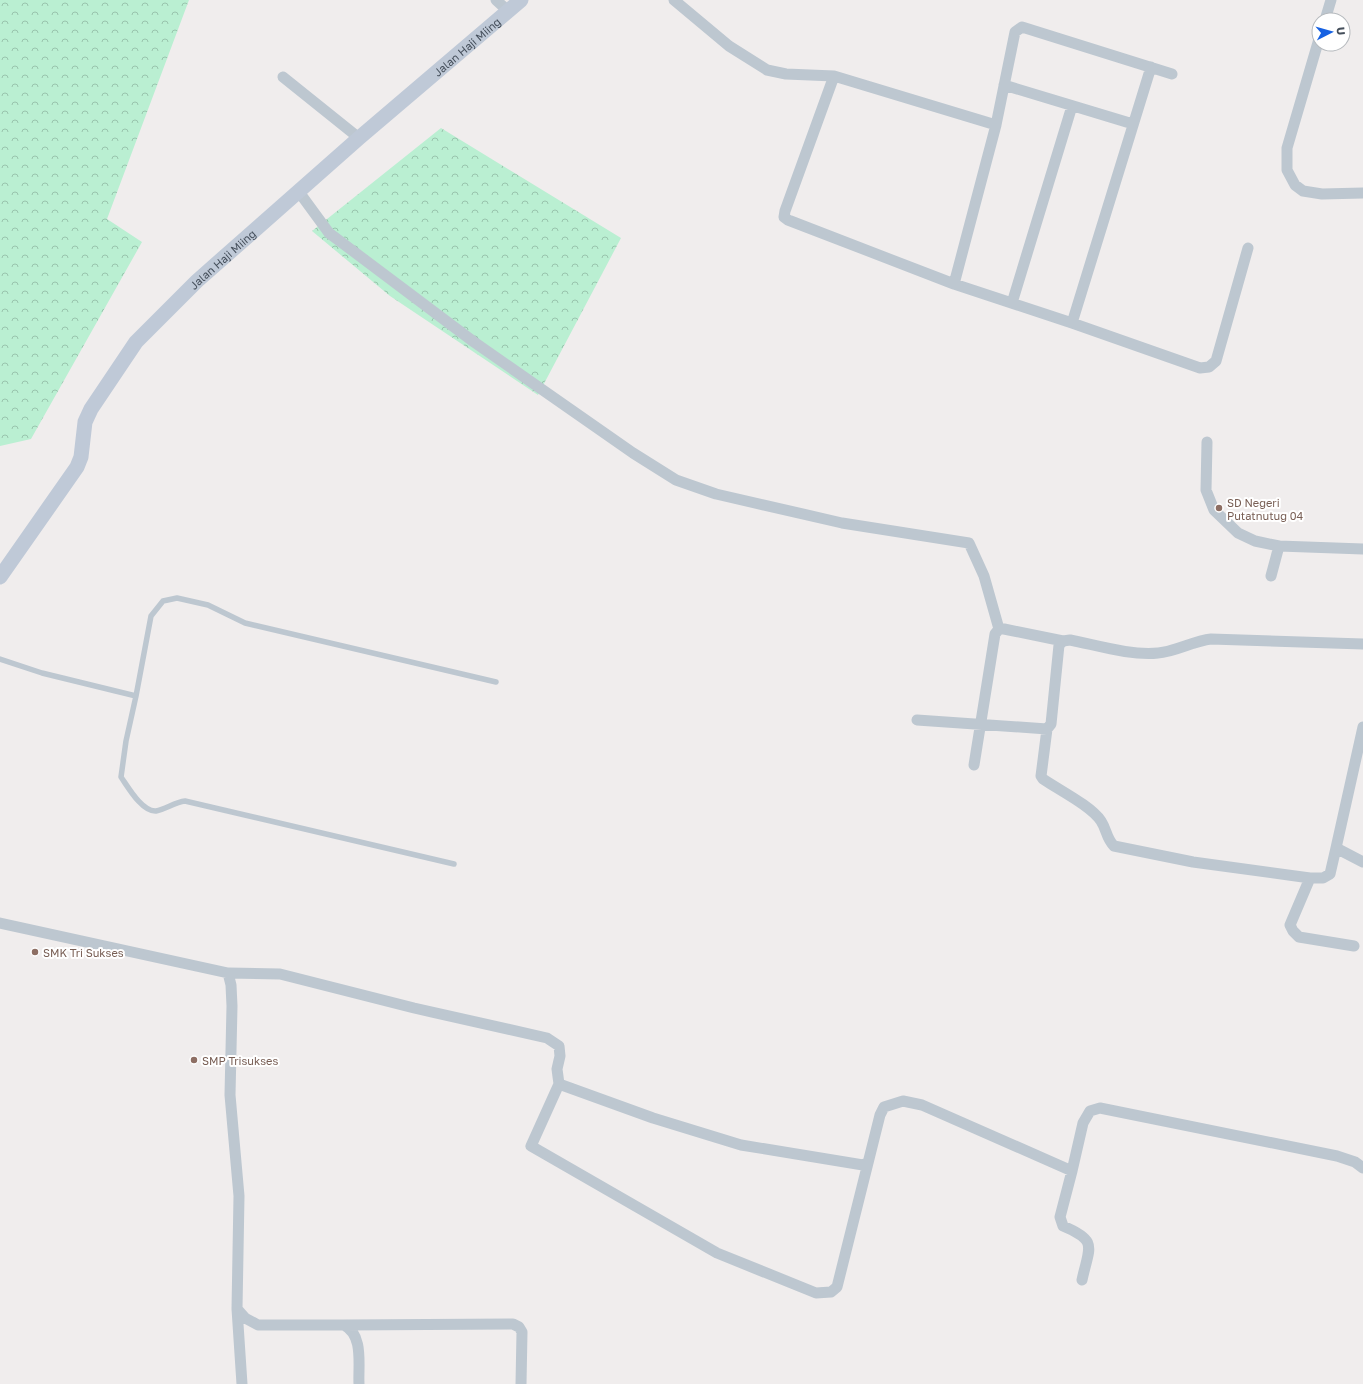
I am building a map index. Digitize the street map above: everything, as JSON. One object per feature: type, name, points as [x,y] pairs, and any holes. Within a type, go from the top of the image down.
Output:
[{"type":"main road","name":"Jalan Haji Miing","points":[[0,577],[77,467],[81,456],[85,422],[91,409],[136,342],[197,281],[359,138],[521,0]]},
{"type":"street","points":[[496,0],[508,11]]},
{"type":"street","points":[[674,0],[728,46],[767,70],[786,74],[834,76],[996,125]]},
{"type":"street","points":[[1327,12],[1331,0]]},
{"type":"street","points":[[954,284],[996,125],[1014,32],[1022,27],[1172,74]]},
{"type":"street","points":[[1315,52],[1287,148],[1287,170],[1295,185],[1303,191],[1322,194],[1363,193]]},
{"type":"street","points":[[1072,323],[1150,67]]},
{"type":"street","points":[[834,76],[785,211],[784,217],[788,220],[954,284],[1072,323],[1200,368],[1209,367],[1216,361],[1248,248]]},
{"type":"street","points":[[282,77],[359,138]]},
{"type":"street","points":[[1004,85],[1133,124]]},
{"type":"street","points":[[1012,303],[1072,106]]},
{"type":"street","points":[[299,192],[313,213],[336,238],[474,342],[633,453],[676,480],[716,494],[842,523],[969,543],[984,576],[999,629]]},
{"type":"street","points":[[1208,442],[1206,490],[1214,510],[1238,533],[1255,541],[1279,546],[1363,549]]},
{"type":"street","points":[[1271,576],[1279,546]]},
{"type":"street","points":[[999,629],[1063,641],[1070,640],[1144,654],[1160,653],[1196,641],[1211,639],[1363,644]]},
{"type":"street","points":[[974,765],[982,725],[995,634],[999,629]]},
{"type":"street","points":[[1063,641],[1059,645],[1051,724],[1047,729],[1041,776],[1043,779],[1087,808],[1101,821],[1108,840],[1114,846],[1193,862],[1310,878],[1323,878],[1330,874],[1363,727]]},
{"type":"street","points":[[917,720],[1047,729]]},
{"type":"street","points":[[1336,848],[1363,862]]},
{"type":"street","points":[[1310,878],[1290,926],[1293,931],[1299,937],[1354,946]]},
{"type":"street","points":[[0,922],[228,973],[280,974],[414,1008],[547,1038],[558,1046],[560,1056],[557,1068],[559,1084],[531,1146],[717,1253],[816,1293],[831,1292],[837,1287],[867,1163],[880,1115],[884,1107],[903,1101],[922,1105],[1072,1171]]},
{"type":"street","points":[[228,973],[231,985],[232,1006],[230,1095],[239,1196],[237,1308],[242,1384]]},
{"type":"street","points":[[559,1084],[652,1118],[741,1144],[863,1165],[867,1163]]},
{"type":"street","points":[[1082,1280],[1089,1250],[1088,1240],[1082,1234],[1063,1226],[1060,1217],[1072,1171],[1082,1123],[1090,1111],[1100,1108],[1337,1156],[1356,1162],[1363,1168]]},
{"type":"street","points":[[237,1308],[250,1321],[263,1325],[514,1324],[522,1332],[521,1384]]},
{"type":"street","points":[[344,1325],[352,1329],[356,1335],[359,1384]]},
{"type":"lane","points":[[454,864],[185,801],[175,802],[156,811],[148,810],[136,799],[121,777],[126,741],[151,616],[163,601],[177,598],[208,605],[245,623],[496,682]]},
{"type":"lane","points":[[0,659],[42,673],[136,696]]},
{"type":"green space","points":[[0,0],[189,0],[107,219],[142,242],[31,439],[0,446]]},
{"type":"green space","points":[[441,128],[621,238],[538,395],[390,296],[312,231]]},
{"type":"place","name":"SD Negeri Putatnutug 04","points":[[1219,508]]},
{"type":"place","name":"SMK Tri Sukses","points":[[35,952]]},
{"type":"place","name":"SMP Trisukses","points":[[194,1060]]}]
